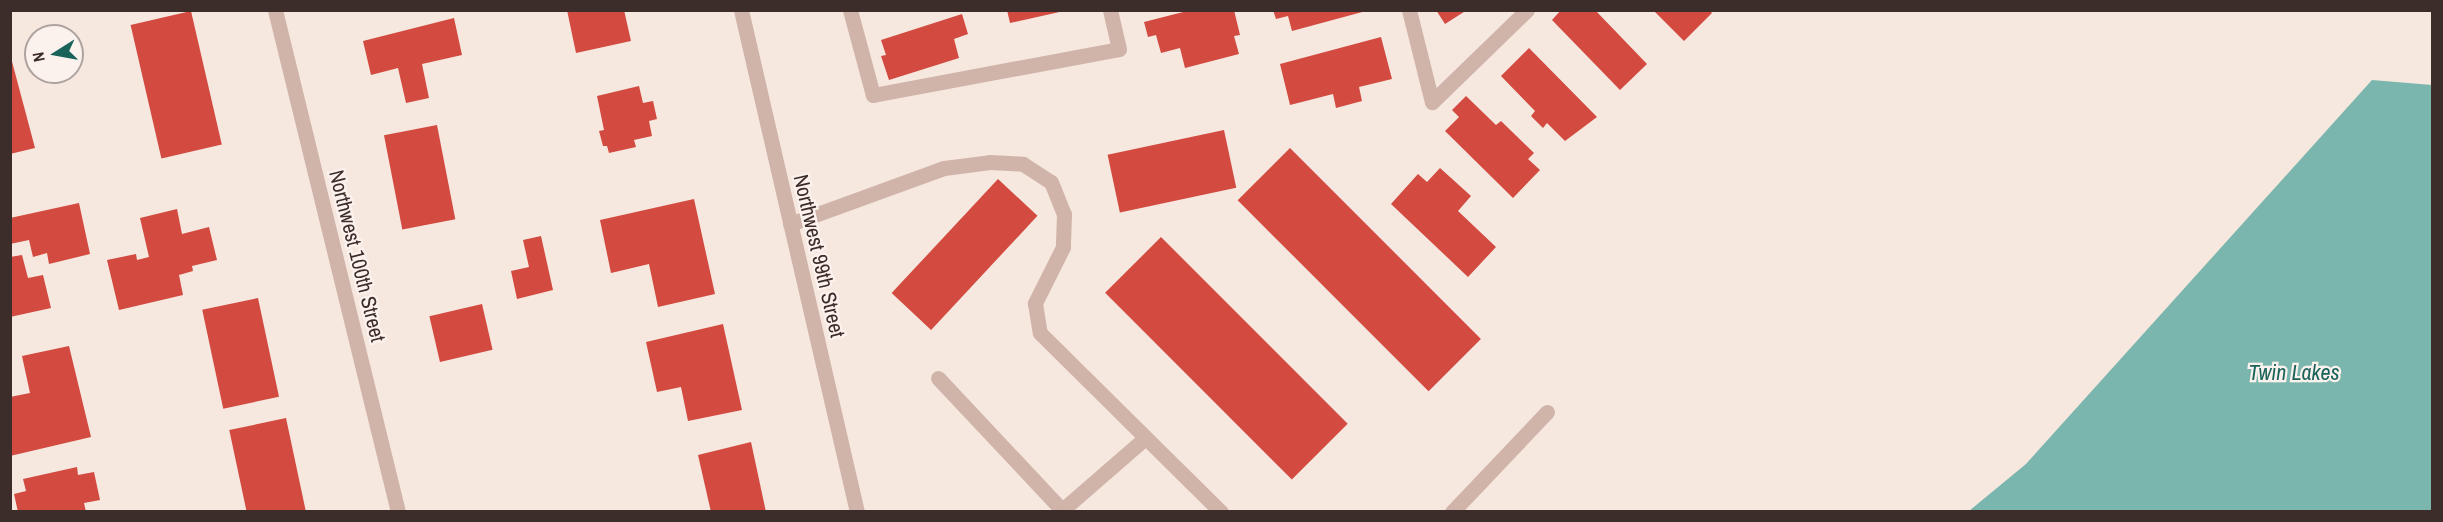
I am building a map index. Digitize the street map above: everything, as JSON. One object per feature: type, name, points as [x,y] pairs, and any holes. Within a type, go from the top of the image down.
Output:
[{"type":"street","name":"Northwest 100th Street","points":[[274,10],[398,512]]},
{"type":"street","name":"Northwest 99th Street","points":[[741,10],[856,512]]},
{"type":"street","points":[[850,10],[873,95],[1119,49],[1110,10]]},
{"type":"street","points":[[1409,10],[1432,102],[1527,10]]},
{"type":"street","points":[[790,224],[944,168],[990,162],[1023,164],[1051,182],[1064,214],[1063,247],[1035,303],[1040,333],[1221,512]]},
{"type":"street","points":[[938,378],[1062,511],[1145,438]]},
{"type":"street","points":[[1452,512],[1547,412]]},
{"type":"water","name":"Twin Lakes","points":[[2372,80],[2432,85],[2432,511],[1969,511],[2026,464]]},
{"type":"building","points":[[567,10],[624,10],[631,41],[576,53]]},
{"type":"building","points":[[1007,10],[1064,10],[1064,11],[1010,23]]},
{"type":"building","points":[[1191,10],[1234,10],[1240,35],[1234,36],[1239,54],[1185,68],[1180,48],[1161,53],[1156,35],[1148,37],[1144,22]]},
{"type":"building","points":[[1273,10],[1366,11],[1292,31],[1288,16],[1276,19]]},
{"type":"building","points":[[1436,10],[1467,10],[1445,24]]},
{"type":"building","points":[[1561,10],[1595,10],[1647,64],[1620,90],[1552,20]]},
{"type":"building","points":[[1653,10],[1709,10],[1712,13],[1684,41]]},
{"type":"building","points":[[191,11],[222,144],[161,158],[131,25]]},
{"type":"building","points":[[962,14],[968,34],[954,39],[959,58],[889,80],[881,56],[886,55],[881,40]]},
{"type":"building","points":[[454,18],[462,55],[422,64],[429,98],[406,103],[398,68],[371,75],[363,41]]},
{"type":"building","points":[[1381,37],[1392,79],[1359,87],[1362,101],[1336,108],[1333,94],[1290,105],[1280,64]]},
{"type":"building","points":[[1529,48],[1597,117],[1565,141],[1547,123],[1543,128],[1531,116],[1535,111],[1501,76]]},
{"type":"building","points":[[10,54],[35,148],[10,154]]},
{"type":"building","points":[[639,86],[643,103],[653,101],[657,119],[649,121],[652,136],[634,140],[636,147],[609,153],[607,146],[603,146],[599,131],[604,130],[597,96]]},
{"type":"building","points":[[1466,96],[1496,125],[1501,121],[1534,153],[1528,159],[1540,170],[1513,198],[1445,131],[1459,117],[1452,110]]},
{"type":"building","points":[[437,125],[455,219],[402,230],[384,135]]},
{"type":"building","points":[[1224,130],[1236,188],[1120,212],[1108,155]]},
{"type":"building","points":[[1290,148],[1481,339],[1429,391],[1238,200]]},
{"type":"building","points":[[1440,168],[1471,196],[1458,211],[1496,247],[1468,277],[1391,204],[1418,174],[1427,182]]},
{"type":"building","points":[[998,179],[1037,216],[931,330],[892,293]]},
{"type":"building","points":[[694,199],[715,294],[658,307],[649,264],[611,273],[600,220]]},
{"type":"building","points":[[79,203],[90,254],[49,264],[47,253],[33,257],[29,240],[10,244],[10,218]]},
{"type":"building","points":[[177,209],[182,234],[209,227],[217,260],[192,266],[193,271],[179,275],[183,295],[119,310],[107,260],[136,254],[137,260],[149,257],[140,218]]},
{"type":"building","points":[[541,236],[553,290],[517,299],[511,271],[529,267],[523,240]]},
{"type":"building","points":[[1161,237],[1348,424],[1292,480],[1105,293]]},
{"type":"building","points":[[22,255],[28,278],[43,275],[51,308],[10,317],[10,257]]},
{"type":"building","points":[[258,298],[279,397],[223,409],[202,310]]},
{"type":"building","points":[[482,304],[493,350],[440,362],[429,316]]},
{"type":"building","points":[[723,324],[742,410],[688,421],[681,387],[657,392],[646,342]]},
{"type":"building","points":[[69,346],[91,437],[10,456],[10,397],[30,393],[22,356]]},
{"type":"building","points":[[286,418],[306,512],[247,512],[229,430]]},
{"type":"building","points":[[751,442],[766,512],[711,512],[698,455]]},
{"type":"building","points":[[77,467],[78,475],[94,472],[100,500],[84,503],[86,512],[18,512],[14,494],[26,491],[23,479]]}]
